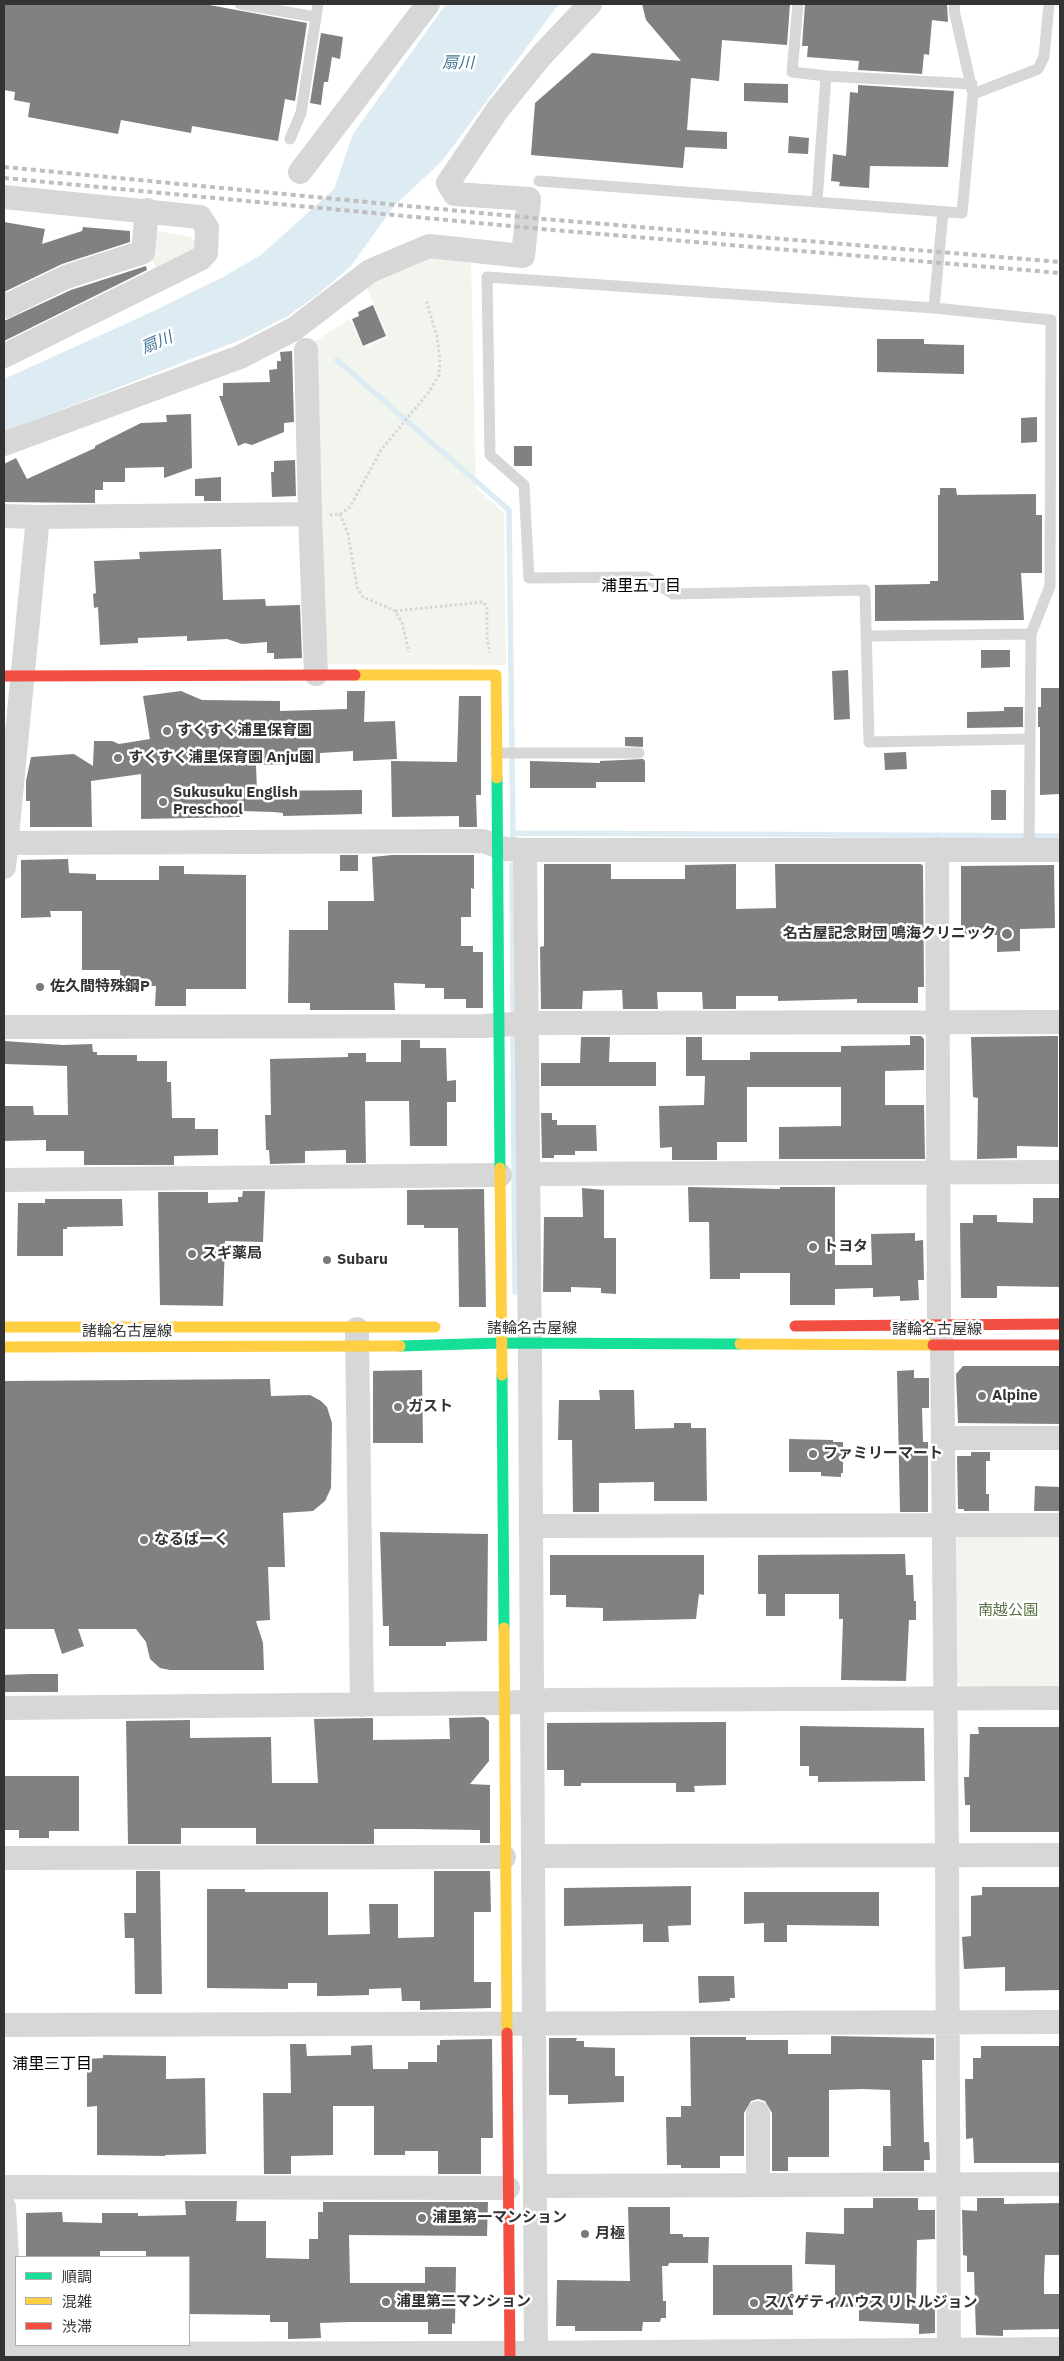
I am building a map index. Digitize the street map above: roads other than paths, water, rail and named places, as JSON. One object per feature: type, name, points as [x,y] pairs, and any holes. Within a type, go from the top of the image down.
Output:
[{"type":"street","points":[[300,172],[428,4]]},
{"type":"street","points":[[4,444],[240,357],[294,329],[370,271],[429,246],[523,256],[529,199],[455,194],[448,183],[498,109],[541,56],[590,4]]},
{"type":"street","points":[[4,197],[147,210],[200,217],[207,228],[206,254],[190,264],[4,356]]},
{"type":"street","points":[[4,307],[66,277],[143,252],[147,210]]},
{"type":"street","points":[[306,350],[316,674]]},
{"type":"street","points":[[4,516],[310,514]]},
{"type":"street","points":[[4,867],[13,676],[38,517]]},
{"type":"street","points":[[13,676],[496,675],[506,753],[497,846],[500,1175],[518,1329],[532,1526],[536,2355]]},
{"type":"street","points":[[6,843],[483,841],[497,846],[525,850],[936,849],[1029,840],[1060,850]]},
{"type":"street","points":[[936,849],[947,1856],[949,2353]]},
{"type":"street","points":[[510,2355],[504,1857],[501,1343],[518,1329],[528,1174],[525,850]]},
{"type":"street","points":[[4,1027],[498,1025],[527,1023],[1060,1022]]},
{"type":"street","points":[[528,1174],[1060,1172]]},
{"type":"street","points":[[4,1180],[500,1175]]},
{"type":"street","name":"諸輪名古屋線","points":[[4,1327],[501,1343],[518,1329],[941,1335],[1060,1324]]},
{"type":"street","name":"諸輪名古屋線","points":[[778,1326],[941,1335],[1060,1345]]},
{"type":"street","name":"諸輪名古屋線","points":[[4,1347],[358,1337],[443,1327]]},
{"type":"street","points":[[358,1337],[362,1705]]},
{"type":"street","points":[[943,1438],[1060,1438]]},
{"type":"street","points":[[532,1526],[1060,1525]]},
{"type":"street","points":[[4,1708],[503,1703],[532,1700],[1060,1698]]},
{"type":"street","points":[[534,1856],[947,1856],[1060,1854]]},
{"type":"street","points":[[4,1858],[504,1857]]},
{"type":"street","points":[[4,2025],[1060,2022]]},
{"type":"street","points":[[758,2113],[758,2185]]},
{"type":"street","points":[[536,2186],[1060,2184]]},
{"type":"street","points":[[4,2187],[508,2188]]},
{"type":"street","points":[[4,2207],[9,2355],[949,2353],[1060,2349]]},
{"type":"lane","points":[[240,4],[316,17]]},
{"type":"lane","points":[[290,138],[301,113],[318,4]]},
{"type":"lane","points":[[798,4],[792,72],[972,89],[1038,68],[1044,57],[1049,4]]},
{"type":"lane","points":[[539,181],[962,213],[972,89],[954,10],[955,4]]},
{"type":"lane","points":[[817,202],[826,76]]},
{"type":"lane","points":[[934,308],[943,212]]},
{"type":"lane","points":[[1029,739],[869,742],[865,590],[673,594],[646,577],[529,578],[524,485],[490,456],[487,277],[934,308],[1051,320],[1050,586],[1031,634],[1029,840]]},
{"type":"lane","points":[[867,636],[1031,634]]},
{"type":"lane","points":[[506,753],[639,753]]},
{"type":"water","name":"扇川","points":[[446,4],[559,4],[442,161],[394,206],[351,266],[321,292],[288,316],[245,338],[4,432],[4,379],[141,317],[223,277],[261,255],[334,189],[353,134]]},
{"type":"waterway","points":[[337,360],[509,510],[513,838]]},
{"type":"waterway","points":[[513,833],[1060,836]]},
{"type":"waterway","points":[[512,865],[513,1010]]},
{"type":"waterway","points":[[513,1038],[515,1292]]},
{"type":"railway","points":[[4,167],[543,219],[1060,262]]},
{"type":"railway","points":[[4,178],[542,229],[1060,273]]},
{"type":"place","name":"すくすく浦里保育園","points":[[167,731]]},
{"type":"place","name":"すくすく浦里保育園 Anju園","points":[[118,758]]},
{"type":"place","name":"Sukusuku English Preschool","points":[[163,802]]},
{"type":"place","name":"名古屋記念財団 鳴海クリニック","points":[[1007,934]]},
{"type":"place","name":"佐久間特殊鋼P","points":[[40,987]]},
{"type":"place","name":"トヨタ","points":[[813,1247]]},
{"type":"place","name":"スギ薬局","points":[[192,1254]]},
{"type":"place","name":"Subaru","points":[[327,1260]]},
{"type":"place","name":"Alpine","points":[[982,1396]]},
{"type":"place","name":"ガスト","points":[[398,1407]]},
{"type":"place","name":"ファミリーマート","points":[[813,1454]]},
{"type":"place","name":"なるぱーく","points":[[144,1540]]},
{"type":"place","name":"浦里第一マンション","points":[[422,2218]]},
{"type":"place","name":"月極","points":[[585,2234]]},
{"type":"place","name":"浦里第二マンション","points":[[386,2302]]},
{"type":"place","name":"スパゲティハウス リトルジョン","points":[[754,2303]]},
{"type":"district","name":"浦里五丁目","points":[[641,586]]},
{"type":"district","name":"浦里三丁目","points":[[52,2064]]},
{"type":"park label","name":"南越公園","points":[[1008,1611]]}]
